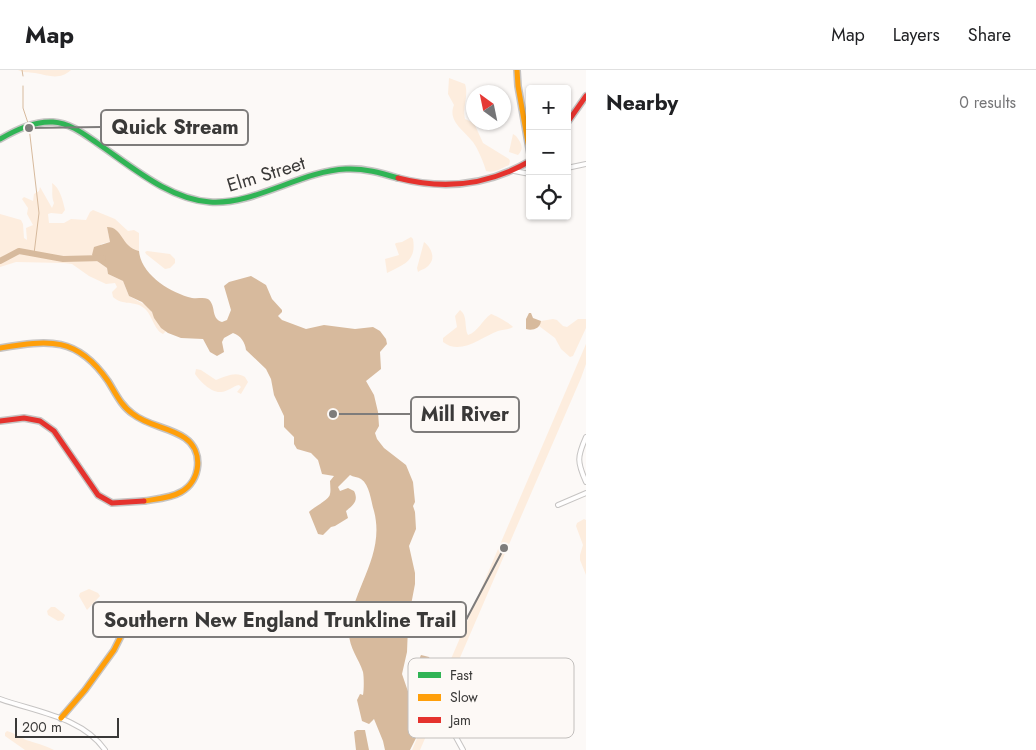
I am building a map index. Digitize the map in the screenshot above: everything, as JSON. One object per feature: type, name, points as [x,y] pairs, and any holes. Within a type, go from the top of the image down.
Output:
[{"type":"street","points":[[517,70],[526,131]]},
{"type":"street","points":[[571,117],[586,96]]},
{"type":"street","name":"Elm Street","points":[[0,140],[28,126],[51,122],[66,124],[170,190],[192,200],[213,203],[233,202],[344,168],[368,170],[442,185],[482,182],[514,171],[526,164]]},
{"type":"street","points":[[571,167],[586,164]]},
{"type":"street","points":[[514,171],[526,173]]},
{"type":"street","points":[[0,348],[53,342],[70,346],[80,351],[97,366],[124,408],[133,416],[177,432],[188,439],[194,446],[199,463],[193,480],[185,489],[179,492],[130,503],[113,503],[98,495],[54,431],[46,425],[24,418],[0,421]]},
{"type":"street","points":[[586,437],[578,457],[579,466],[586,482]]},
{"type":"street","points":[[558,505],[586,493]]},
{"type":"street","points":[[61,718],[85,690],[114,650],[130,618]]},
{"type":"street","points":[[0,699],[61,718],[88,731],[105,750]]},
{"type":"street","points":[[457,738],[463,750]]},
{"type":"shaded area","points":[[18,70],[71,70],[62,75],[53,76]]},
{"type":"shaded area","points":[[449,78],[465,84],[464,110],[466,130],[477,130],[483,143],[509,159],[509,165],[495,171],[486,171],[475,145],[455,121],[452,111],[454,105],[448,94]]},
{"type":"shaded area","points":[[513,134],[522,146],[518,155],[509,152]]},
{"type":"shaded area","points":[[52,183],[59,191],[65,210],[62,214],[48,214],[49,223],[64,223],[71,219],[86,220],[93,210],[115,219],[128,231],[134,230],[139,233],[139,251],[130,247],[107,227],[110,242],[101,244],[97,261],[107,268],[108,274],[123,281],[129,296],[150,309],[159,325],[166,331],[163,334],[157,329],[144,308],[113,297],[112,292],[117,287],[115,283],[106,284],[89,276],[72,264],[16,262],[0,267],[0,214],[21,220],[24,238],[27,240],[26,228],[33,225],[27,214],[28,208],[22,199],[24,197],[33,201],[34,194],[39,191],[40,187],[52,208],[54,203]]},
{"type":"shaded area","points":[[107,227],[116,230],[129,246],[139,251],[145,268],[158,282],[184,296],[208,299],[211,302],[216,318],[222,322],[227,320],[231,310],[224,286],[229,282],[251,276],[266,285],[272,299],[282,310],[278,316],[282,320],[306,329],[324,325],[355,329],[373,327],[380,331],[386,339],[387,344],[380,352],[381,369],[366,381],[374,395],[378,412],[379,426],[375,433],[377,439],[384,448],[406,465],[413,482],[415,502],[413,506],[416,529],[409,546],[415,573],[415,584],[411,605],[412,614],[408,627],[407,652],[402,674],[408,691],[408,738],[416,738],[410,750],[385,750],[374,719],[369,724],[362,721],[357,700],[360,694],[363,695],[363,674],[354,653],[349,633],[355,602],[372,558],[376,528],[374,511],[366,485],[361,479],[350,475],[338,487],[340,491],[348,488],[354,491],[355,494],[354,502],[346,511],[348,518],[331,527],[323,535],[318,534],[309,512],[329,496],[330,481],[334,476],[322,474],[318,460],[311,453],[297,449],[294,444],[294,437],[284,427],[284,416],[274,395],[271,379],[266,369],[246,350],[244,342],[236,334],[233,333],[224,338],[222,342],[224,352],[217,356],[210,352],[203,339],[181,338],[161,328],[152,312],[142,302],[129,296],[123,281],[108,274],[107,268],[92,255],[94,247],[110,242]]},
{"type":"shaded area","points":[[411,237],[414,247],[410,258],[403,265],[387,273],[385,259],[399,255],[395,244]]},
{"type":"shaded area","points":[[424,242],[431,250],[432,259],[428,266],[418,272],[417,268]]},
{"type":"shaded area","points":[[145,252],[170,254],[175,259],[175,263],[170,268],[165,269],[146,254]]},
{"type":"shaded area","points":[[460,310],[465,318],[468,335],[475,331],[491,314],[513,327],[498,331],[471,344],[457,347],[450,346],[443,342],[443,338],[457,327],[455,316]]},
{"type":"shaded area","points":[[529,313],[531,313],[533,318],[541,321],[539,326],[531,330],[526,329],[526,319]]},
{"type":"shaded area","points":[[553,319],[567,327],[578,319],[586,319],[586,328],[573,356],[570,357],[561,349],[555,338],[539,326],[541,321]]},
{"type":"shaded area","points":[[586,344],[586,364],[581,378],[460,658],[451,658]]},
{"type":"shaded area","points":[[196,369],[201,370],[216,380],[238,374],[245,377],[248,382],[241,394],[237,392],[241,387],[239,385],[226,391],[213,391],[195,374]]},
{"type":"shaded area","points":[[584,519],[586,520],[586,575],[580,560],[583,545],[576,526],[577,523]]},
{"type":"shaded area","points":[[89,589],[100,596],[87,610],[79,596],[80,593]]},
{"type":"shaded area","points":[[51,607],[55,607],[65,615],[63,620],[58,621],[48,615],[47,611]]},
{"type":"shaded area","points":[[421,655],[430,658],[420,658]]},
{"type":"shaded area","points":[[365,730],[369,750],[356,750],[354,732]]},
{"type":"shaded area","points":[[7,731],[54,750],[25,750],[5,736]]},
{"type":"shaded area","points":[[417,738],[425,738],[420,750],[412,750]]},
{"type":"waterway","points":[[22,70],[23,76]]},
{"type":"waterway","points":[[23,86],[23,108],[28,123]]},
{"type":"waterway","points":[[29,127],[39,213],[34,254]]},
{"type":"waterway","points":[[0,261],[19,251],[63,259],[103,258]]},
{"type":"traffic: fast","points":[[0,139],[19,129],[39,123],[53,122],[65,124],[82,133],[150,180],[179,195],[194,200],[210,202],[227,202],[244,198],[329,171],[359,169],[398,178]]},
{"type":"traffic: slow","points":[[517,70],[526,131]]},
{"type":"traffic: slow","points":[[0,348],[33,343],[48,343],[73,349],[85,356],[96,366],[129,411],[145,421],[179,434],[191,444],[195,450],[198,466],[193,481],[188,487],[173,496],[144,501]]},
{"type":"traffic: slow","points":[[61,718],[85,690],[114,650],[130,618]]},
{"type":"traffic: jam","points":[[571,117],[586,96]]},
{"type":"traffic: jam","points":[[398,178],[432,184],[466,183],[499,175],[526,163]]},
{"type":"traffic: jam","points":[[0,421],[24,418],[40,421],[54,431],[98,495],[112,503],[144,501]]},
{"type":"place","name":"Quick Stream","points":[[29,128]]},
{"type":"place","name":"Mill River","points":[[333,414]]},
{"type":"place","name":"Southern New England Trunkline Trail","points":[[504,548]]}]
